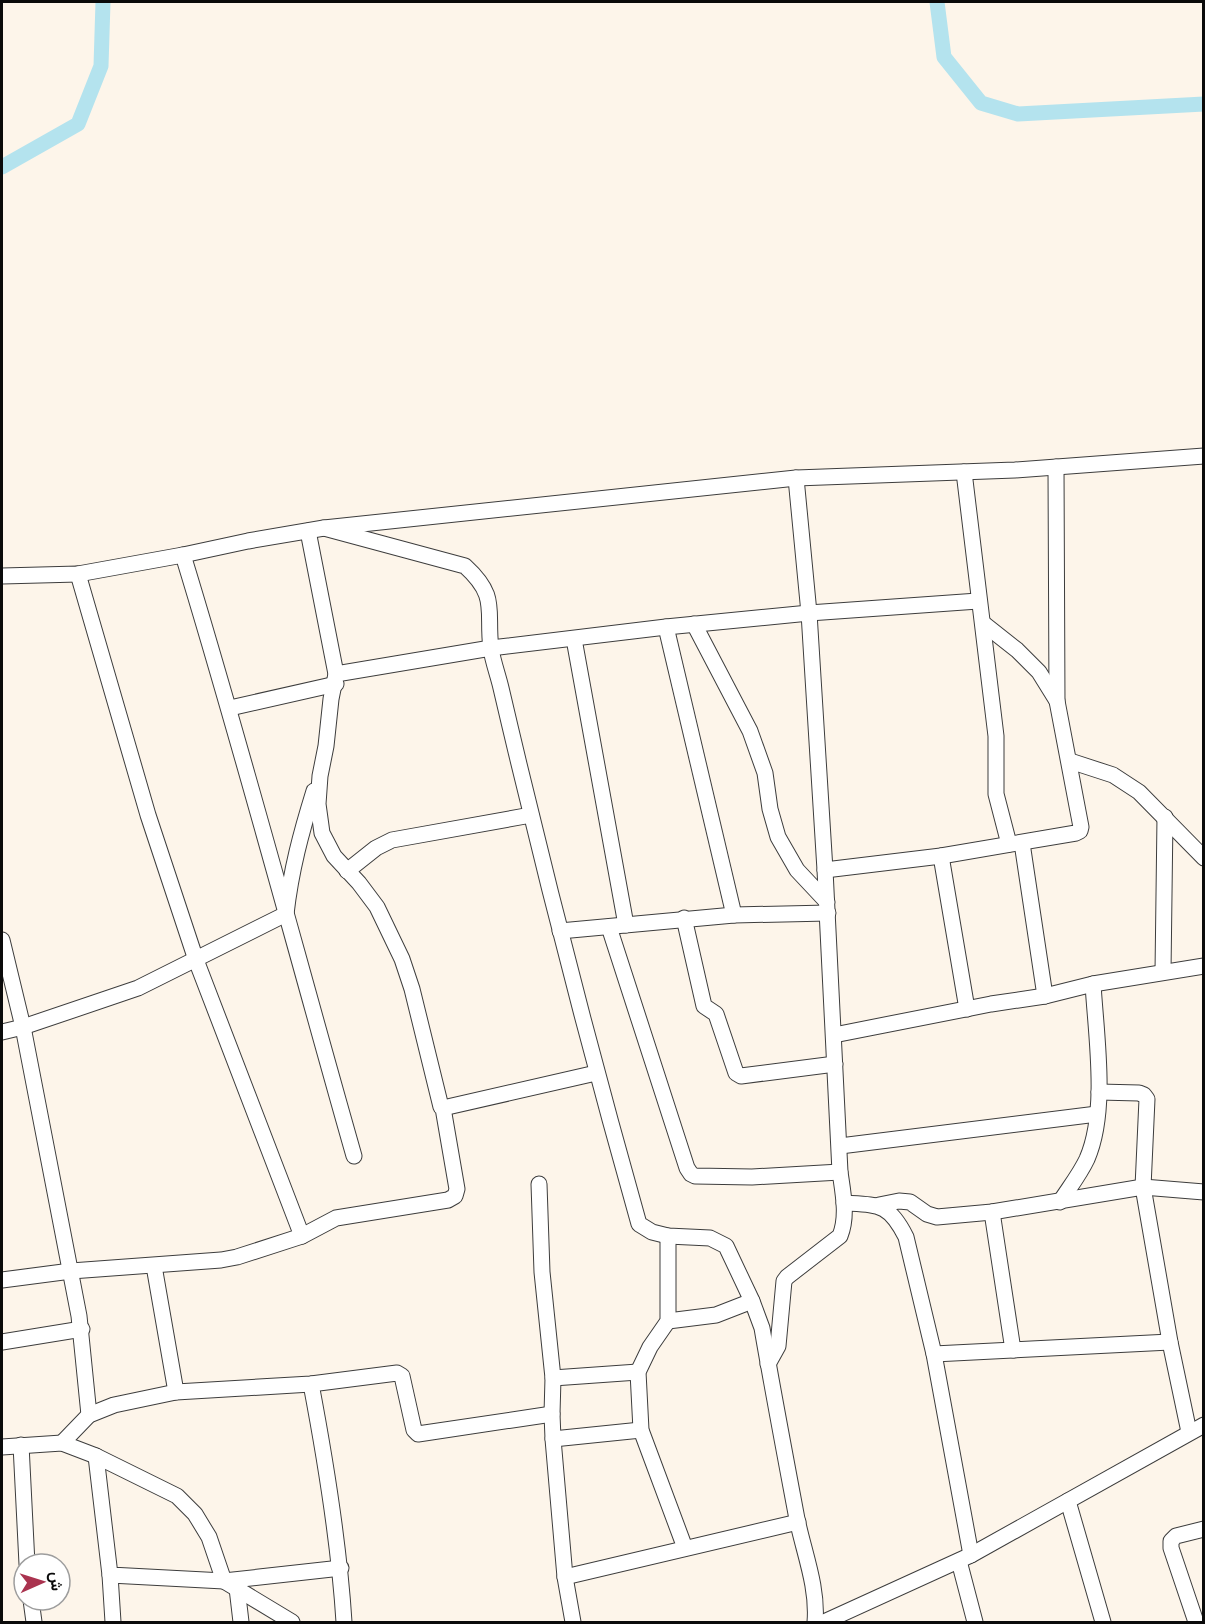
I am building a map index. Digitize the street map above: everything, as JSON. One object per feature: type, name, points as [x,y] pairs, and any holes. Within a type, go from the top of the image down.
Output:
[{"type":"street","points":[[2,576],[78,574],[324,528],[796,478],[964,472],[1203,456]]},
{"type":"street","points":[[825,870],[941,856],[1080,831],[1070,761],[1057,701],[1056,467]]},
{"type":"street","points":[[964,472],[996,736],[996,794],[1015,843],[1045,996]]},
{"type":"street","points":[[768,1364],[778,1346],[784,1281],[840,1236],[844,1226],[809,613],[796,478]]},
{"type":"street","points":[[324,528],[465,566],[480,580],[491,607],[491,648],[531,815],[596,1073],[639,1224],[652,1232],[668,1236],[710,1238],[726,1246],[752,1301],[762,1328],[798,1522],[815,1592],[815,1623]]},
{"type":"street","points":[[2,1280],[71,1271],[154,1266],[237,1257],[302,1236],[336,1218],[448,1200],[454,1196],[457,1189],[443,1108],[402,959],[377,907],[334,856],[322,832],[318,804],[320,776],[336,679],[308,531]]},
{"type":"street","points":[[183,555],[230,708],[354,1156]]},
{"type":"street","points":[[78,574],[148,815],[196,960],[302,1236]]},
{"type":"street","points":[[230,708],[336,679],[491,648],[694,624],[978,601]]},
{"type":"street","points":[[694,624],[750,731],[765,773],[770,809],[778,837],[797,870],[827,908]]},
{"type":"street","points":[[984,624],[1017,650],[1039,672],[1057,701]]},
{"type":"street","points":[[666,627],[734,915]]},
{"type":"street","points":[[574,639],[626,925]]},
{"type":"street","points":[[1070,761],[1113,775],[1139,792],[1203,858]]},
{"type":"street","points":[[286,914],[290,876],[297,843],[320,776]]},
{"type":"street","points":[[347,871],[376,848],[392,840],[531,815]]},
{"type":"street","points":[[1163,972],[1165,817]]},
{"type":"street","points":[[941,856],[967,1009]]},
{"type":"street","points":[[560,931],[684,918],[827,908]]},
{"type":"street","points":[[2,1032],[138,988],[286,914]]},
{"type":"street","points":[[684,918],[704,1006],[716,1014],[738,1075],[835,1064]]},
{"type":"street","points":[[609,927],[687,1168],[691,1174],[695,1176],[752,1177],[840,1172]]},
{"type":"street","points":[[2,940],[23,1027],[82,1329],[89,1415]]},
{"type":"street","points":[[834,1035],[1045,996],[1094,984],[1203,966]]},
{"type":"street","points":[[1060,1202],[1086,1160],[1097,1114],[1099,1092],[1094,984]]},
{"type":"street","points":[[443,1108],[596,1073]]},
{"type":"street","points":[[1099,1092],[1139,1093],[1147,1099],[1143,1188],[1170,1342],[1189,1432]]},
{"type":"street","points":[[840,1146],[1097,1114]]},
{"type":"street","points":[[539,1184],[542,1272],[553,1378],[553,1439],[565,1576],[573,1623]]},
{"type":"street","points":[[844,1203],[879,1205],[899,1201],[910,1202],[927,1214],[937,1217],[992,1212],[1143,1188],[1203,1192]]},
{"type":"street","points":[[879,1205],[897,1220],[906,1237],[934,1354],[975,1623]]},
{"type":"street","points":[[992,1212],[1013,1350]]},
{"type":"street","points":[[668,1236],[668,1321],[650,1347],[638,1372],[641,1430],[685,1548]]},
{"type":"street","points":[[154,1266],[176,1392]]},
{"type":"street","points":[[668,1321],[716,1315],[752,1301]]},
{"type":"street","points":[[2,1342],[82,1329]]},
{"type":"street","points":[[934,1354],[1170,1342]]},
{"type":"street","points":[[553,1378],[638,1372]]},
{"type":"street","points":[[62,1443],[89,1415],[114,1405],[176,1392],[311,1384],[400,1374],[414,1430],[418,1434],[552,1414]]},
{"type":"street","points":[[311,1384],[324,1452],[341,1568],[344,1623]]},
{"type":"street","points":[[824,1623],[965,1558],[1203,1425]]},
{"type":"street","points":[[553,1439],[641,1430]]},
{"type":"street","points":[[2,1447],[62,1443],[96,1456],[177,1496],[195,1514],[209,1537],[231,1584],[241,1623]]},
{"type":"street","points":[[21,1445],[26,1552]]},
{"type":"street","points":[[96,1456],[110,1575],[113,1623]]},
{"type":"street","points":[[1068,1501],[1103,1623]]},
{"type":"street","points":[[565,1576],[798,1522]]},
{"type":"street","points":[[1196,1623],[1171,1541],[1176,1536],[1203,1529]]},
{"type":"street","points":[[110,1575],[231,1584],[341,1568]]},
{"type":"street","points":[[231,1584],[292,1623]]},
{"type":"waterway","points":[[2,167],[78,124],[101,66],[103,2]]},
{"type":"waterway","points":[[937,2],[944,57],[981,103],[1018,114],[1204,104]]}]
